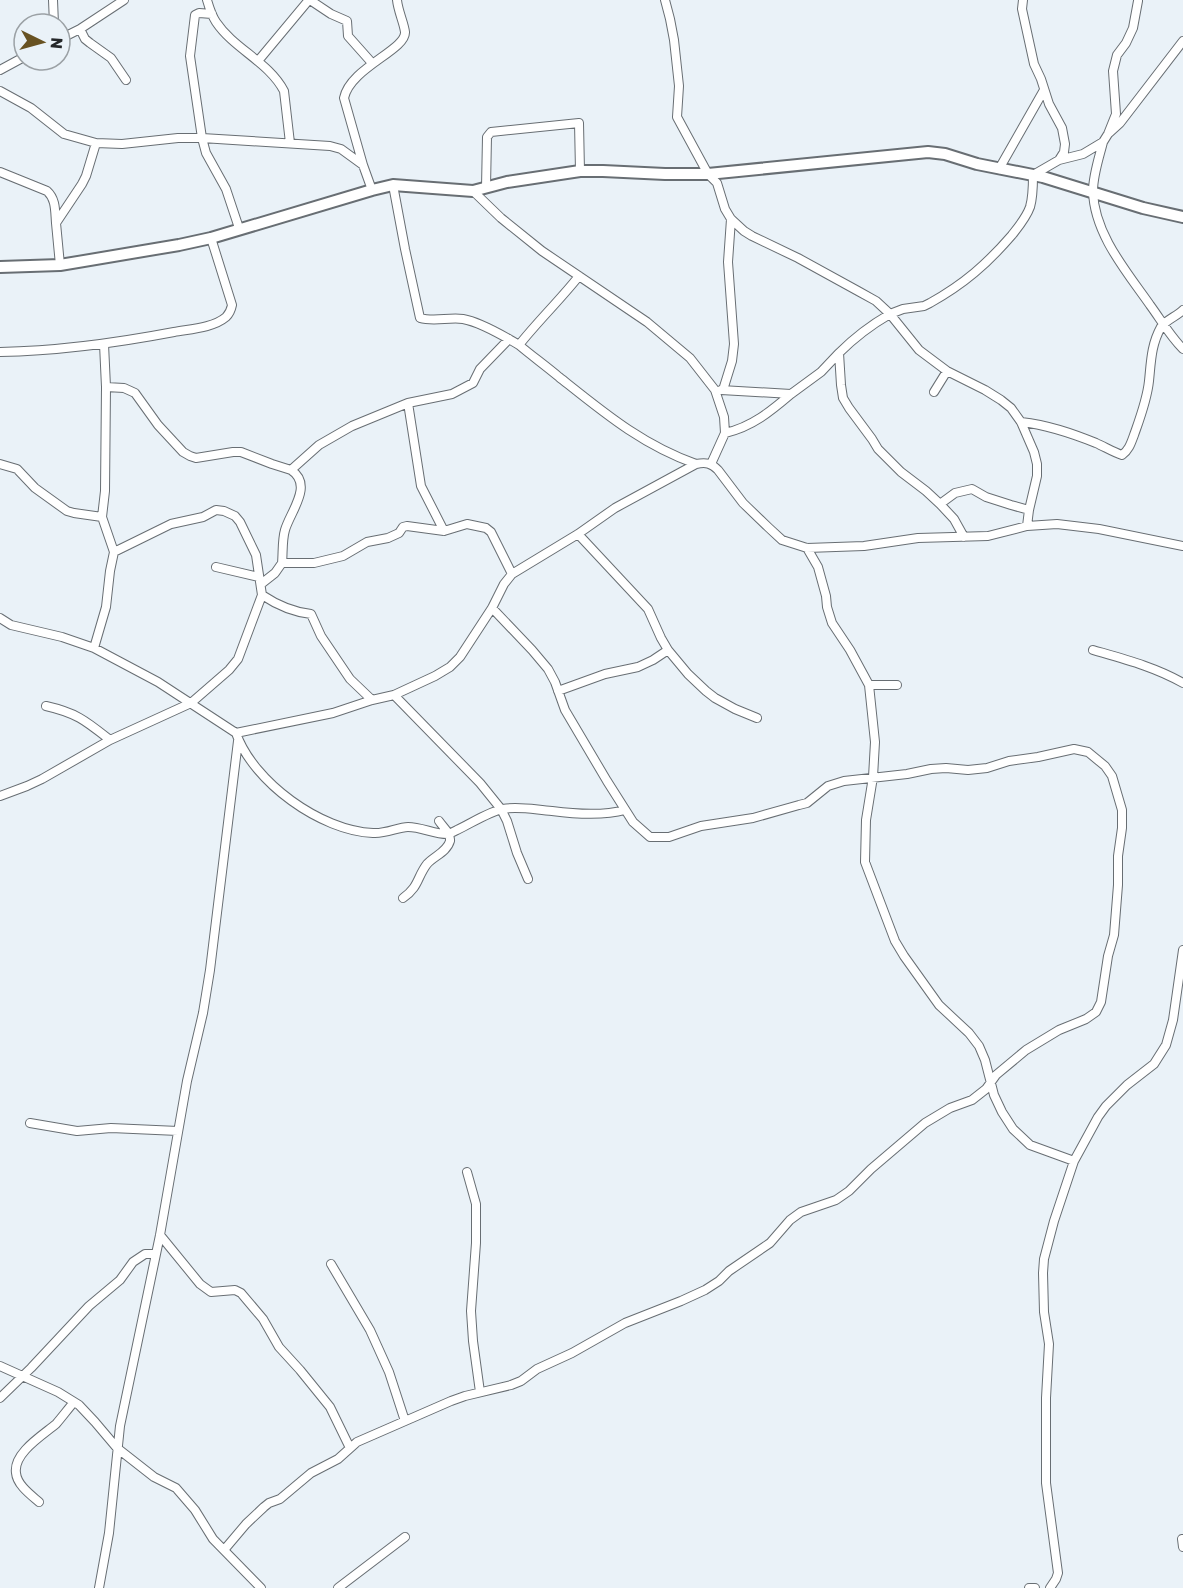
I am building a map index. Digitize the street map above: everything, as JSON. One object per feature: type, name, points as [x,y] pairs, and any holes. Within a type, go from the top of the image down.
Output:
[{"type":"street","points":[[72,33],[124,0]]},
{"type":"street","points":[[207,0],[216,22],[277,80],[284,91],[290,143]]},
{"type":"street","points":[[258,61],[310,0],[331,14],[347,21],[348,36],[372,63]]},
{"type":"street","points":[[372,190],[344,98],[349,85],[372,63],[404,39],[405,32],[398,12],[397,0]]},
{"type":"street","points":[[665,0],[674,40],[679,86],[677,117],[708,174],[717,183],[725,209],[731,219],[752,236],[798,258],[876,301],[890,314],[919,350],[947,371],[985,390],[1011,408],[1021,422],[1037,464],[1037,476],[1027,525]]},
{"type":"street","points":[[1023,0],[1022,9],[1031,53],[1049,104],[1065,136],[1064,152],[1059,160]]},
{"type":"street","points":[[1138,1],[1133,28],[1117,55],[1113,71],[1116,114],[1103,142],[1096,167],[1093,192],[1102,231],[1120,263],[1162,325],[1183,349]]},
{"type":"street","points":[[212,14],[197,13],[195,15],[190,56],[206,153],[226,189],[239,228]]},
{"type":"street","points":[[80,29],[85,39],[111,58],[126,80]]},
{"type":"street","points":[[1108,134],[1120,123],[1183,41]]},
{"type":"street","points":[[0,90],[31,108],[64,134],[96,142],[122,144],[202,138],[330,146],[341,150],[363,165]]},
{"type":"street","points":[[999,169],[1044,90]]},
{"type":"street","points":[[486,187],[488,137],[491,132],[579,123],[580,171]]},
{"type":"street","points":[[56,222],[86,176],[96,142]]},
{"type":"street","points":[[1033,175],[1059,160],[1083,154],[1103,142]]},
{"type":"street","points":[[0,267],[60,265],[211,238],[393,185],[473,191],[507,182],[580,171],[708,174],[928,152],[1033,175],[1143,208],[1183,217]]},
{"type":"street","points":[[0,172],[47,191],[54,199],[60,265]]},
{"type":"street","points":[[725,433],[755,422],[821,372],[848,343],[863,331],[890,314],[930,303],[966,280],[987,263],[1027,214],[1031,204],[1033,175]]},
{"type":"street","points":[[393,185],[420,318],[463,319],[489,328],[519,345],[633,434],[696,464]]},
{"type":"street","points":[[473,191],[533,244],[647,322],[690,358],[719,390],[725,433],[711,464]]},
{"type":"street","points":[[719,390],[732,362],[734,344],[728,262],[731,219]]},
{"type":"street","points":[[0,352],[104,344],[190,329],[225,318],[232,305],[211,238]]},
{"type":"street","points":[[519,345],[579,276]]},
{"type":"street","points":[[1021,422],[1056,428],[1122,455],[1131,444],[1138,424],[1147,391],[1152,349],[1162,325],[1183,310]]},
{"type":"street","points":[[291,470],[319,445],[352,426],[408,403],[452,394],[473,383],[480,369],[509,339]]},
{"type":"street","points":[[94,648],[106,607],[114,552],[102,517],[105,491],[104,344]]},
{"type":"street","points":[[838,353],[843,398],[863,429],[889,461],[940,504],[954,519],[964,537]]},
{"type":"street","points":[[934,392],[947,371]]},
{"type":"street","points":[[106,387],[124,388],[135,393],[158,425],[183,452],[190,456],[196,458],[241,452],[297,473],[300,480],[299,498],[284,531],[282,563],[274,573],[260,581],[216,567]]},
{"type":"street","points":[[719,390],[791,394]]},
{"type":"street","points":[[408,403],[421,486],[444,531]]},
{"type":"street","points":[[237,737],[394,695],[450,667],[460,657],[492,609],[504,584],[513,574],[615,508],[696,464],[704,462],[718,470],[743,503],[782,540],[807,548],[845,548],[918,538],[994,535],[1027,525],[1057,524],[1081,526],[1183,546]]},
{"type":"street","points":[[0,464],[17,469],[34,488],[67,510],[102,517]]},
{"type":"street","points":[[940,504],[955,493],[972,489],[986,497],[1029,510]]},
{"type":"street","points":[[0,796],[42,779],[110,740],[191,703],[229,670],[238,659],[262,595],[256,555],[240,522],[231,513],[216,510],[195,519],[171,524],[114,552]]},
{"type":"street","points":[[282,563],[314,562],[343,556],[367,542],[388,538],[399,533],[405,526],[444,531],[467,524],[489,530],[513,574]]},
{"type":"street","points":[[578,534],[648,609],[668,650],[688,674],[706,691],[735,710],[758,718]]},
{"type":"street","points":[[807,548],[818,567],[832,624],[850,650],[869,685],[875,742],[873,777],[866,820],[865,862],[899,948],[939,1005],[969,1033],[979,1046],[1002,1112],[1024,1140],[1037,1148],[1074,1161]]},
{"type":"street","points":[[262,595],[299,613],[310,614],[321,636],[350,679],[372,700]]},
{"type":"street","points":[[224,1550],[264,1506],[280,1499],[311,1473],[331,1464],[359,1441],[451,1401],[521,1381],[537,1369],[572,1353],[619,1326],[705,1290],[770,1243],[790,1220],[801,1212],[836,1200],[926,1123],[950,1108],[972,1100],[987,1089],[1002,1070],[1026,1050],[1059,1030],[1086,1019],[1096,1012],[1101,1002],[1108,956],[1114,935],[1122,810],[1112,776],[1095,757],[1081,749],[1074,749],[1009,761],[987,768],[931,769],[835,783],[805,804],[753,818],[701,826],[669,837],[653,838],[633,822],[625,810],[565,710],[551,674],[544,663],[492,609]]},
{"type":"street","points":[[0,618],[10,626],[62,637],[94,648],[158,682],[237,737],[255,767],[289,800],[320,819],[352,829],[372,833],[406,827],[449,834],[501,809],[536,809],[595,814],[625,810]]},
{"type":"street","points":[[558,692],[605,674],[638,667],[668,650]]},
{"type":"street","points":[[1093,650],[1142,664],[1183,683]]},
{"type":"street","points":[[869,685],[897,685]]},
{"type":"street","points":[[394,695],[474,777],[501,809],[528,879]]},
{"type":"street","points":[[46,706],[80,716],[110,740]]},
{"type":"street","points":[[99,1588],[109,1533],[117,1448],[126,1397],[160,1235],[210,970],[237,737]]},
{"type":"street","points":[[404,898],[412,891],[427,865],[444,851],[450,841],[449,834],[439,821]]},
{"type":"street","points":[[1050,1588],[1058,1573],[1046,1483],[1046,1398],[1049,1344],[1044,1312],[1044,1259],[1053,1221],[1074,1161],[1098,1117],[1127,1085],[1154,1064],[1161,1055],[1173,1020],[1183,950]]},
{"type":"street","points":[[1173,1020],[1183,1019]]},
{"type":"street","points":[[30,1123],[77,1131],[111,1128],[178,1131]]},
{"type":"street","points":[[467,1172],[476,1204],[476,1243],[471,1311],[480,1392]]},
{"type":"street","points":[[160,1235],[200,1284],[211,1292],[235,1290],[241,1293],[263,1319],[279,1347],[330,1407],[350,1448]]},
{"type":"street","points":[[0,1398],[89,1306],[124,1275],[134,1262],[144,1254],[156,1254]]},
{"type":"street","points":[[331,1264],[370,1330],[389,1372],[405,1421]]},
{"type":"street","points":[[0,1366],[58,1392],[74,1402],[117,1448],[154,1477],[176,1488],[187,1500],[207,1531],[261,1588]]},
{"type":"street","points":[[39,1502],[25,1489],[16,1475],[16,1464],[37,1438],[57,1423],[74,1402]]},
{"type":"street","points":[[338,1588],[405,1538]]},
{"type":"street","points":[[1029,1588],[1035,1588]]}]
